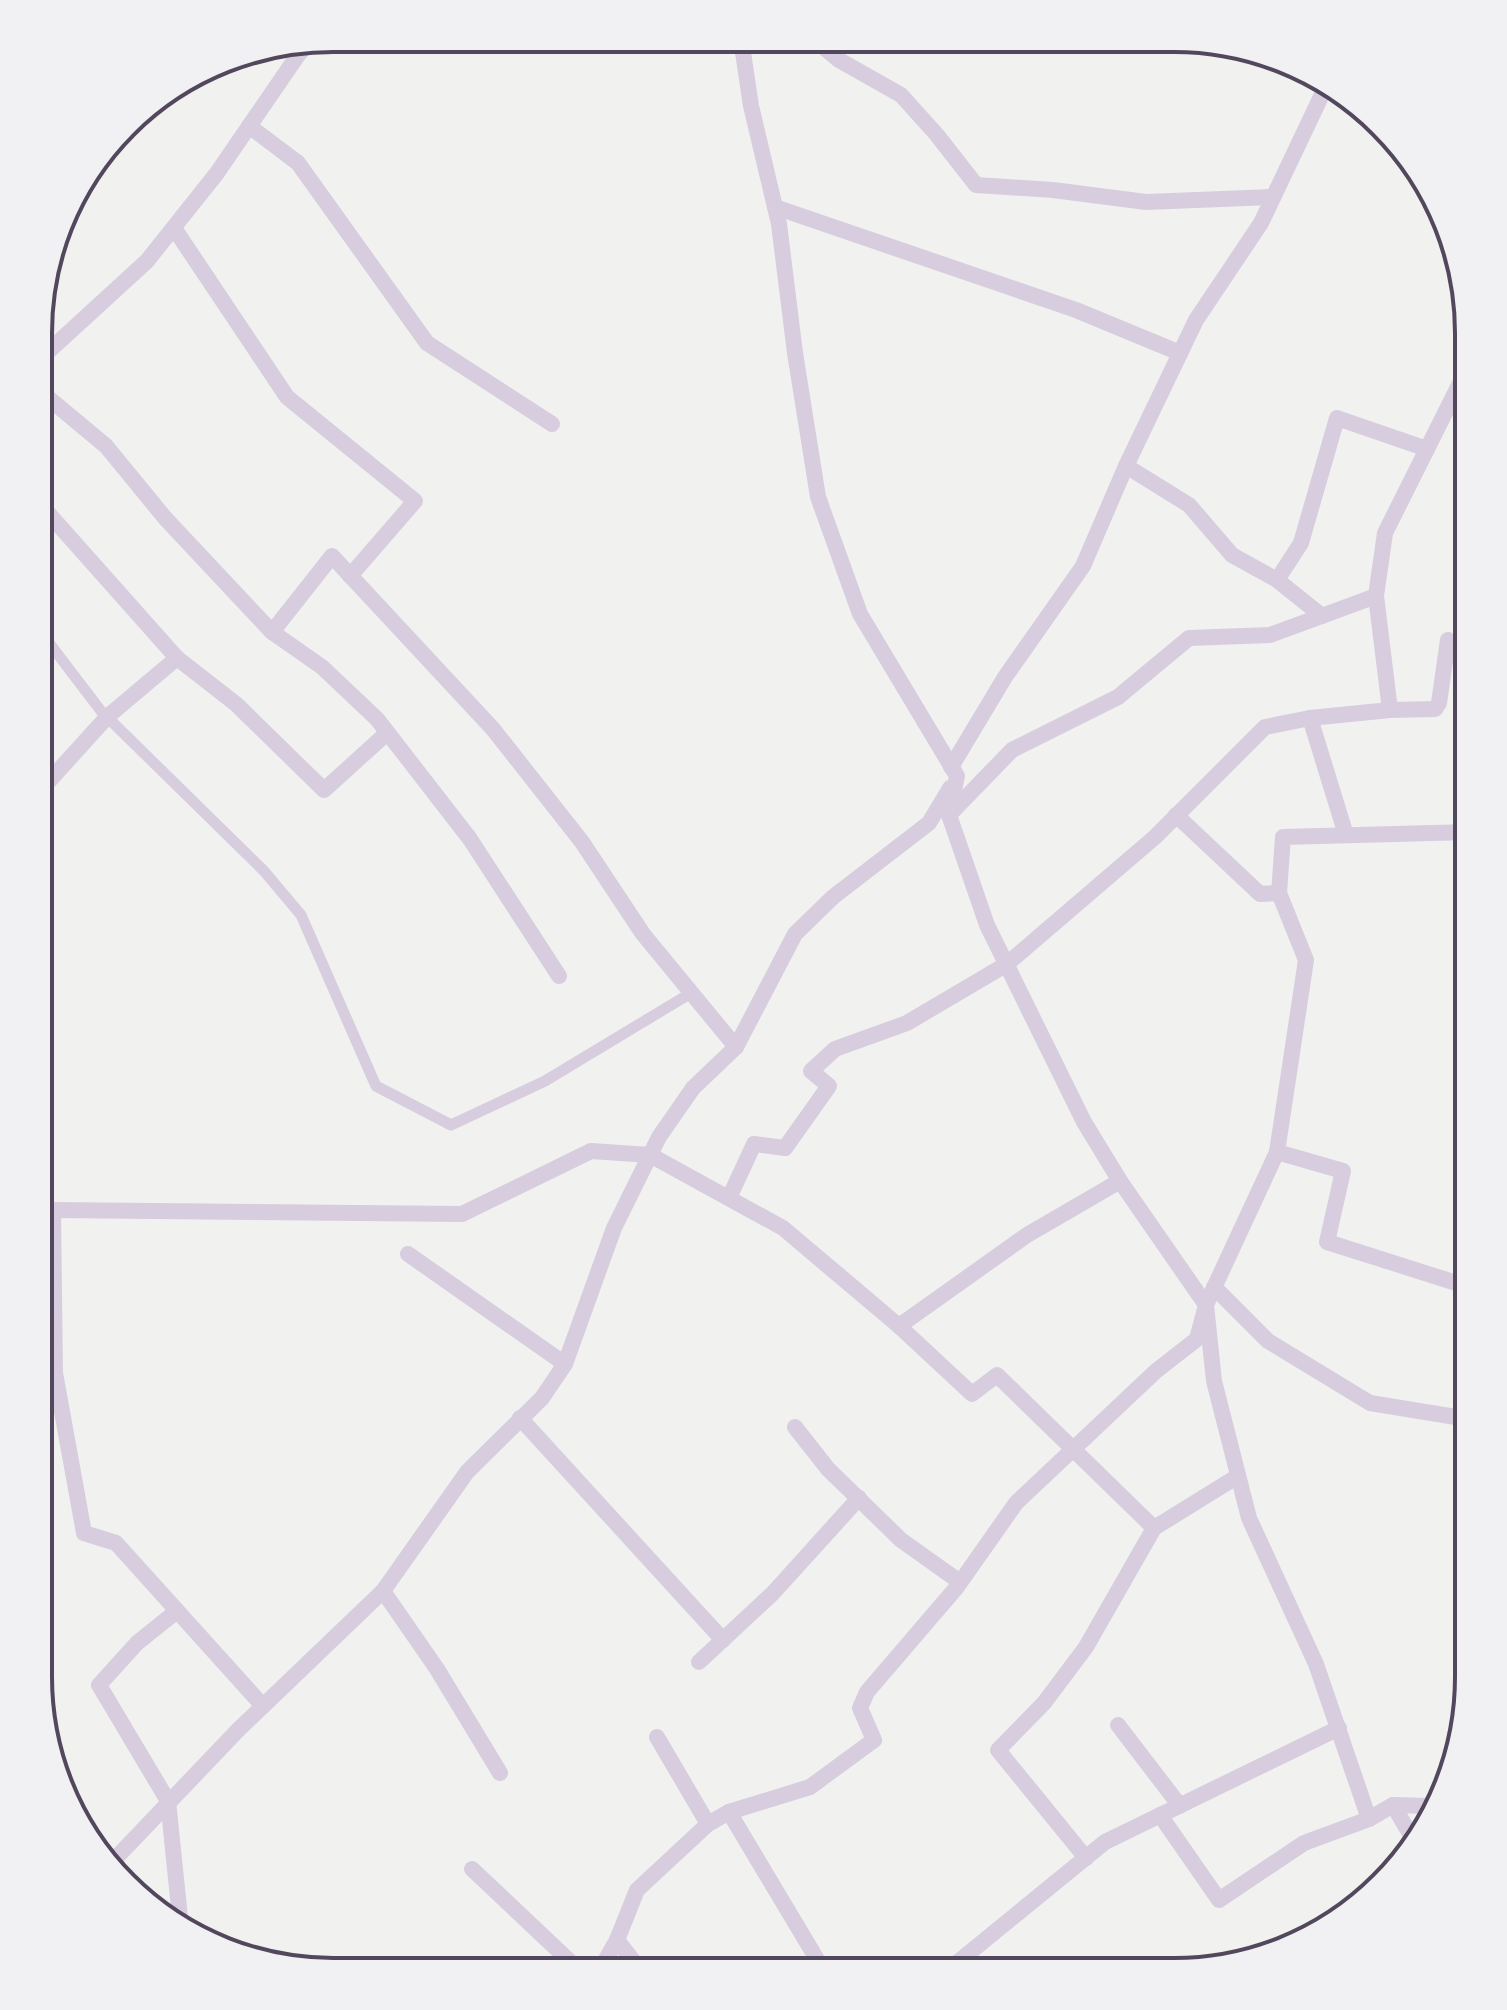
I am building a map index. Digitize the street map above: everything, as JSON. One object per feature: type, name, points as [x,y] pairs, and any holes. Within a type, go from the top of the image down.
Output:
[{"type":"street","points":[[830,52],[901,95],[976,185],[1053,190],[1146,202],[1273,197]]},
{"type":"street","points":[[743,53],[751,106],[775,207],[818,497],[860,614],[954,772],[949,815],[987,925],[1084,1122],[1120,1181],[1206,1305],[1214,1381],[1249,1518],[1316,1664],[1369,1819]]},
{"type":"street","points":[[52,348],[147,261],[217,173],[301,54]]},
{"type":"street","points":[[117,1856],[263,1706],[383,1591],[467,1472],[542,1398],[565,1364],[614,1228],[659,1137],[693,1088],[736,1047],[795,934],[833,897],[929,823],[1005,677],[1083,566],[1126,466],[1196,320],[1261,223],[1322,94]]},
{"type":"street","points":[[249,126],[298,163],[427,343],[552,424]]},
{"type":"street","points":[[775,207],[1076,310],[1180,353]]},
{"type":"street","points":[[174,228],[287,397],[415,501],[350,576]]},
{"type":"street","points":[[1390,710],[1376,596],[1385,533],[1455,393]]},
{"type":"street","points":[[52,401],[106,446],[165,518],[272,632],[322,667],[377,719],[470,839],[559,976]]},
{"type":"street","points":[[1277,580],[1301,543],[1337,418],[1427,449]]},
{"type":"street","points":[[1126,466],[1189,505],[1232,555],[1277,580],[1322,616]]},
{"type":"street","points":[[52,517],[177,658],[236,704],[324,790],[387,733]]},
{"type":"street","points":[[272,632],[332,556],[493,729],[582,842],[643,934],[736,1047]]},
{"type":"street","points":[[949,815],[1012,750],[1118,697],[1189,638],[1270,635],[1376,596]]},
{"type":"street","points":[[729,1198],[754,1144],[785,1148],[829,1086],[811,1071],[835,1049],[907,1023],[1007,964],[1155,837],[1265,727],[1310,718],[1435,709],[1439,703],[1448,640]]},
{"type":"street","points":[[52,646],[107,717],[264,871],[301,915],[376,1086],[451,1125],[545,1081],[691,993]]},
{"type":"street","points":[[52,778],[107,717],[177,658]]},
{"type":"street","points":[[1310,718],[1346,835]]},
{"type":"street","points":[[1176,815],[1260,894],[1279,893]]},
{"type":"street","points":[[607,1958],[637,1890],[708,1824],[729,1812],[810,1787],[874,1740],[860,1708],[867,1692],[960,1582],[1016,1503],[1156,1371],[1197,1339],[1206,1305],[1277,1152],[1306,960],[1279,893],[1283,837],[1455,832]]},
{"type":"street","points":[[52,1209],[223,1214],[462,1214],[591,1151],[650,1155],[783,1228],[899,1326],[972,1394],[997,1375],[1154,1528]]},
{"type":"street","points":[[1277,1152],[1343,1171],[1327,1242],[1454,1282]]},
{"type":"street","points":[[899,1326],[1027,1235],[1120,1181]]},
{"type":"street","points":[[408,1254],[565,1364]]},
{"type":"street","points":[[1214,1287],[1268,1341],[1370,1403],[1454,1417]]},
{"type":"street","points":[[52,1318],[55,1373],[84,1533],[116,1543],[263,1706]]},
{"type":"street","points":[[520,1418],[723,1640]]},
{"type":"street","points":[[795,1427],[828,1469],[901,1540],[960,1582]]},
{"type":"street","points":[[1086,1858],[998,1750],[1044,1703],[1086,1647],[1154,1528],[1238,1476]]},
{"type":"street","points":[[699,1662],[773,1593],[859,1498]]},
{"type":"street","points":[[383,1591],[437,1669],[500,1773]]},
{"type":"street","points":[[177,1611],[137,1643],[99,1685],[168,1801],[180,1913]]},
{"type":"street","points":[[1118,1725],[1180,1806]]},
{"type":"street","points":[[963,1958],[1105,1842],[1339,1728]]},
{"type":"street","points":[[657,1737],[708,1824]]},
{"type":"street","points":[[1160,1815],[1219,1900],[1304,1843],[1369,1819],[1393,1805],[1424,1806]]},
{"type":"street","points":[[1393,1805],[1409,1832]]},
{"type":"street","points":[[729,1812],[816,1958]]},
{"type":"street","points":[[472,1869],[566,1958]]},
{"type":"street","points":[[617,1940],[631,1958]]}]
